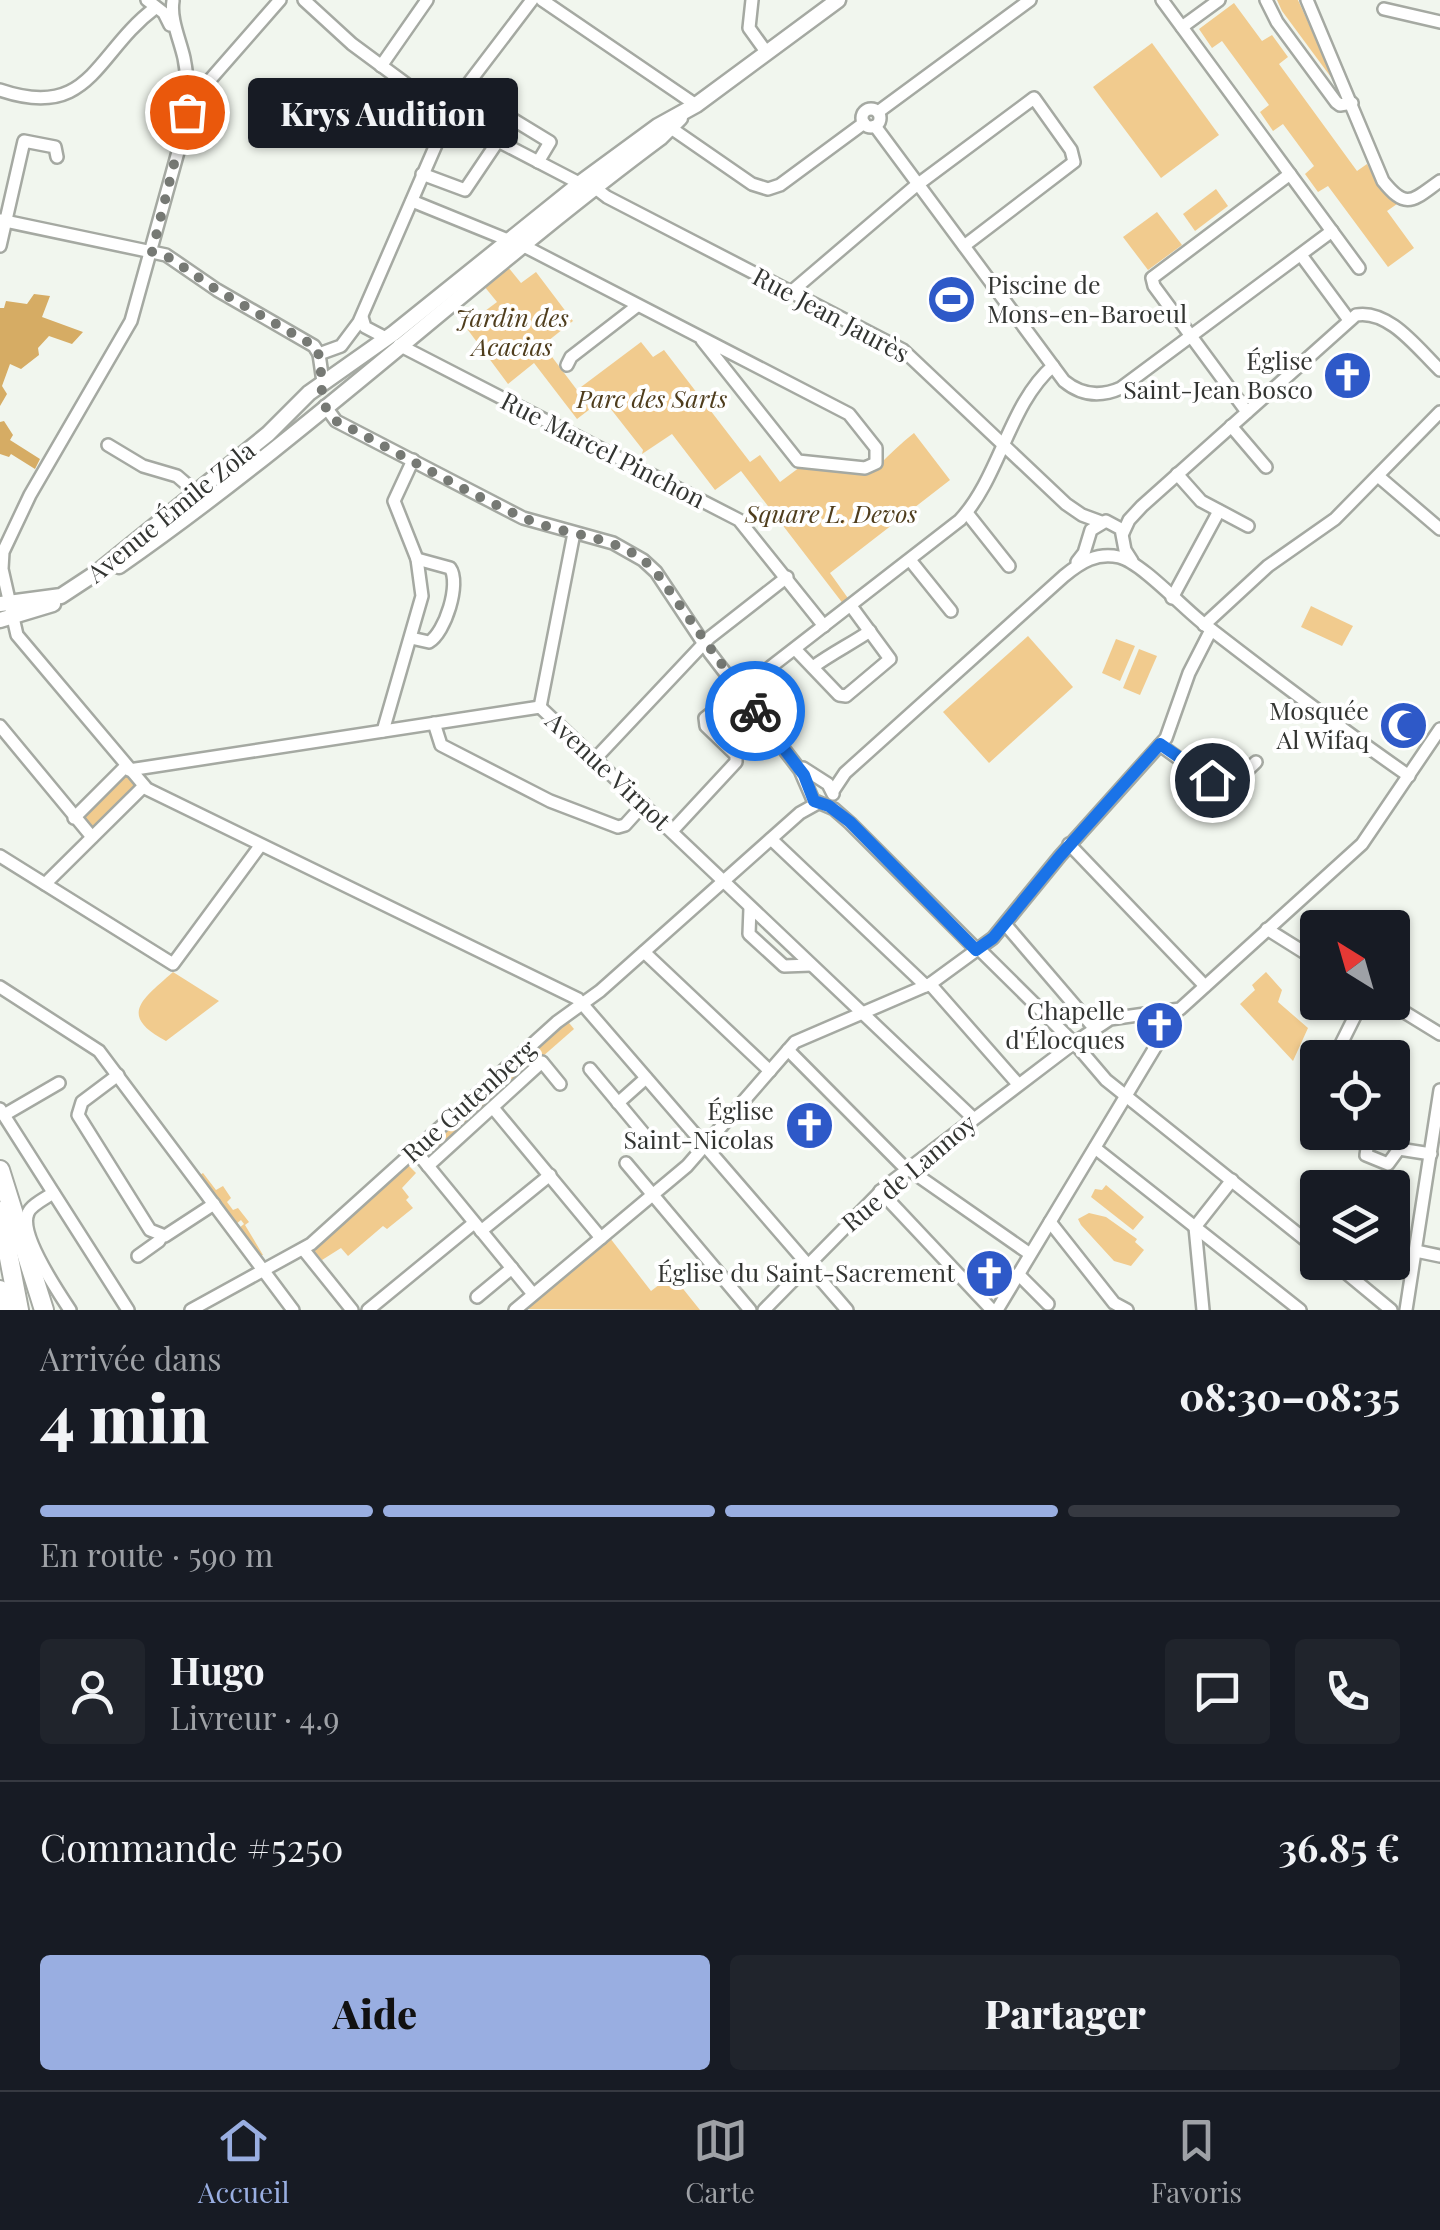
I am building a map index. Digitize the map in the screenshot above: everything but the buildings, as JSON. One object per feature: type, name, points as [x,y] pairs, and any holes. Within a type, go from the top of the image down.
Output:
[{"type":"highway","points":[[0,1170],[44,1310]]},
{"type":"highway","points":[[0,1211],[19,1310]]},
{"type":"highway","points":[[0,1290],[3,1310]]},
{"type":"main road","points":[[584,186],[671,128],[696,105],[838,0]]},
{"type":"main road","points":[[393,342],[658,126],[696,105]]},
{"type":"main road","name":"Avenue Émile Zola","points":[[201,498],[288,411],[323,382],[393,342]]},
{"type":"main road","name":"Avenue Émile Zola","points":[[5,611],[75,589],[324,406],[393,342]]},
{"type":"main road","points":[[323,382],[320,392],[324,406]]},
{"type":"street","points":[[0,90],[34,100],[62,96],[80,86],[152,4],[173,0],[188,106],[152,252],[128,329],[35,485],[6,542],[1,564],[5,611],[16,635],[144,786],[583,1003],[847,1310]]},
{"type":"street","points":[[188,106],[280,0]]},
{"type":"street","name":"Rue Jean Jaurès","points":[[304,0],[381,66],[448,115],[904,350],[1072,509],[1106,522]]},
{"type":"street","points":[[381,66],[428,0]]},
{"type":"street","points":[[319,354],[341,346],[362,317],[448,115],[463,88],[532,0]]},
{"type":"street","points":[[542,0],[696,105]]},
{"type":"street","points":[[752,0],[749,28],[767,52]]},
{"type":"street","points":[[671,128],[752,184],[768,189],[780,185],[880,120],[878,112],[1030,0]]},
{"type":"street","points":[[1162,0],[1359,268]]},
{"type":"street","points":[[1182,28],[1220,0]]},
{"type":"street","points":[[1266,0],[1277,22],[1336,102],[1352,104]]},
{"type":"street","points":[[1306,0],[1379,174],[1401,200],[1412,200],[1440,180]]},
{"type":"street","points":[[152,4],[169,21],[187,87]]},
{"type":"street","points":[[1384,9],[1440,22]]},
{"type":"street","points":[[463,88],[550,142],[538,162]]},
{"type":"street","points":[[791,292],[918,184],[1034,98],[1072,150],[1074,162],[964,246]]},
{"type":"street","points":[[869,125],[918,184],[1053,366],[1071,387],[1089,394],[1121,388],[1332,231]]},
{"type":"street","points":[[0,246],[24,141],[54,147],[57,157]]},
{"type":"street","points":[[422,174],[465,190],[498,141]]},
{"type":"street","points":[[1247,412],[1153,284],[1154,274],[1290,174]]},
{"type":"street","points":[[412,201],[514,242],[854,418],[876,448],[874,464],[865,468],[798,461],[702,340]]},
{"type":"street","points":[[3,221],[175,260],[217,290],[314,346],[323,382]]},
{"type":"street","points":[[1301,255],[1349,320]]},
{"type":"street","points":[[566,365],[637,306]]},
{"type":"street","points":[[1114,556],[1124,539],[1127,523],[1142,506],[1349,320],[1363,314],[1385,319],[1440,370]]},
{"type":"street","name":"Rue Marcel Pinchon","points":[[362,317],[365,327],[739,520],[824,626]]},
{"type":"street","points":[[734,380],[750,362]]},
{"type":"street","points":[[672,831],[736,762],[736,755],[704,720],[967,513],[1036,384],[1053,366]]},
{"type":"street","points":[[324,406],[336,421],[523,518],[620,546],[643,560],[656,572],[704,644],[789,755],[815,798],[850,822],[1074,1043],[1106,1080],[1300,1235]]},
{"type":"street","points":[[515,1310],[653,1196],[705,1146],[791,1046],[928,985],[978,950],[1005,924],[1169,732],[1208,627],[1268,566],[1334,518],[1440,412]]},
{"type":"street","points":[[1230,426],[1266,466]]},
{"type":"street","points":[[108,445],[143,466],[177,476],[201,498]]},
{"type":"street","points":[[382,731],[422,596],[417,559],[394,501],[413,460]]},
{"type":"street","points":[[1177,474],[1198,499],[1248,526]]},
{"type":"street","points":[[1378,476],[1440,529]]},
{"type":"street","points":[[1064,576],[1084,553],[1092,528],[1142,506]]},
{"type":"street","points":[[1172,598],[1219,511]]},
{"type":"street","points":[[967,513],[1009,566]]},
{"type":"street","points":[[1106,522],[1124,539],[1136,566]]},
{"type":"street","points":[[540,707],[574,533]]},
{"type":"street","points":[[1088,537],[1099,556]]},
{"type":"street","points":[[815,798],[813,785],[828,787],[1064,576],[1088,558],[1099,556],[1114,556],[1136,566],[1208,627],[1409,776]]},
{"type":"street","points":[[411,638],[429,642],[440,634],[455,582],[450,568],[417,559]]},
{"type":"street","points":[[910,560],[950,610]]},
{"type":"street","points":[[594,759],[704,644],[787,577]]},
{"type":"street","points":[[795,649],[839,695],[846,696],[890,662],[850,606]]},
{"type":"street","points":[[813,667],[870,631]]},
{"type":"street","name":"Avenue Virnot","points":[[128,768],[540,707],[972,1117]]},
{"type":"street","points":[[434,723],[440,744],[560,806],[618,827],[644,804]]},
{"type":"street","points":[[0,726],[92,837]]},
{"type":"street","points":[[880,1191],[994,1310],[1166,1025],[1180,1008],[1356,850],[1440,729]]},
{"type":"street","points":[[1160,744],[1207,779],[1230,787],[1256,762]]},
{"type":"street","points":[[1428,746],[1440,754]]},
{"type":"street","points":[[789,755],[828,787],[850,822]]},
{"type":"street","points":[[74,818],[128,768]]},
{"type":"street","points":[[45,884],[144,786]]},
{"type":"street","points":[[815,798],[829,801],[828,787]]},
{"type":"street","name":"Rue Gutenberg","points":[[200,1308],[304,1249],[815,798]]},
{"type":"street","points":[[771,838],[928,985],[1018,1084]]},
{"type":"street","points":[[1070,844],[1205,986]]},
{"type":"street","points":[[0,856],[173,964],[260,846]]},
{"type":"street","points":[[750,908],[749,934],[784,966],[810,965]]},
{"type":"street","points":[[1005,924],[1095,1028],[1113,1018],[1180,1008]]},
{"type":"street","points":[[1267,929],[1300,949]]},
{"type":"street","points":[[644,952],[770,1071]]},
{"type":"street","points":[[0,987],[100,1051],[293,1310]]},
{"type":"street","points":[[1410,1016],[1440,1034]]},
{"type":"street","name":"Rue de Lannoy","points":[[764,1310],[880,1191],[972,1117],[1095,1028]]},
{"type":"street","points":[[791,1046],[907,1168],[1030,1254]]},
{"type":"street","name":"Rue Gutenberg","points":[[428,1166],[542,1062],[560,1084]]},
{"type":"street","points":[[590,1069],[650,1142]]},
{"type":"street","points":[[118,1076],[82,1102],[78,1116],[150,1230],[161,1237]]},
{"type":"street","points":[[618,1103],[646,1078]]},
{"type":"street","points":[[59,1083],[2,1112],[128,1310]]},
{"type":"street","points":[[1406,1310],[1440,1090]]},
{"type":"street","points":[[494,1109],[601,1238]]},
{"type":"street","points":[[1094,1148],[1300,1310]]},
{"type":"street","points":[[416,1150],[533,1294]]},
{"type":"street","points":[[1399,1150],[1431,1154]]},
{"type":"street","points":[[626,1163],[750,1310]]},
{"type":"street","points":[[368,1310],[550,1175]]},
{"type":"street","points":[[1203,1310],[1195,1227],[1232,1180]]},
{"type":"street","points":[[54,1193],[32,1208],[27,1221],[38,1258],[70,1310]]},
{"type":"street","points":[[138,1256],[214,1204]]},
{"type":"street","points":[[1050,1222],[1115,1307],[1127,1310]]},
{"type":"street","points":[[1417,1245],[1440,1256]]},
{"type":"street","points":[[304,1249],[352,1310]]},
{"type":"street","points":[[477,1297],[512,1268]]},
{"type":"street","points":[[1018,1274],[1048,1304]]},
{"type":"street","points":[[1355,1280],[1391,1310]]},
{"type":"green space","points":[[1277,0],[1298,0],[1336,84],[1282,11]]},
{"type":"green space","points":[[1234,3],[1262,41],[1272,35],[1288,57],[1279,64],[1357,171],[1367,164],[1397,204],[1387,211],[1414,248],[1388,267],[1328,186],[1318,192],[1305,174],[1314,166],[1283,124],[1273,131],[1260,112],[1269,105],[1222,41],[1212,48],[1199,29]]},
{"type":"green space","points":[[1152,43],[1219,135],[1161,178],[1093,87]]},
{"type":"green space","points":[[1216,189],[1228,206],[1195,231],[1183,214]]},
{"type":"green space","points":[[1157,212],[1182,245],[1148,270],[1123,237]]},
{"type":"green space","points":[[508,267],[521,283],[536,272],[573,321],[543,345],[577,390],[641,342],[653,357],[664,350],[750,462],[760,455],[780,482],[800,467],[873,469],[914,433],[950,480],[830,573],[850,601],[844,605],[741,471],[715,490],[672,434],[642,454],[643,450],[603,399],[577,419],[534,363],[508,384],[465,326],[497,302],[484,286]]},
{"type":"green space","points":[[1311,606],[1353,626],[1342,646],[1301,627]]},
{"type":"green space","points":[[1028,636],[1073,687],[989,763],[943,712]]},
{"type":"green space","points":[[1116,639],[1135,646],[1120,681],[1102,673]]},
{"type":"green space","points":[[1139,649],[1157,656],[1140,695],[1123,688]]},
{"type":"green space","points":[[124,774],[136,782],[136,787],[90,829],[82,822],[82,815]]},
{"type":"green space","points":[[173,972],[219,1001],[166,1041],[151,1032],[139,1015],[145,999]]},
{"type":"green space","points":[[1266,972],[1282,990],[1278,1002],[1308,1028],[1293,1061],[1240,1004],[1255,990],[1252,985]]},
{"type":"green space","points":[[565,1018],[574,1029],[428,1157],[422,1150]]},
{"type":"green space","points":[[408,1165],[416,1173],[402,1188],[413,1208],[387,1229],[383,1226],[348,1256],[341,1248],[322,1260],[314,1251]]},
{"type":"green space","points":[[203,1173],[216,1190],[223,1186],[231,1198],[227,1202],[249,1222],[245,1225],[263,1255],[239,1228],[244,1224],[241,1220],[236,1224],[200,1175]]},
{"type":"green space","points":[[1106,1185],[1144,1217],[1133,1230],[1091,1197],[1095,1189],[1102,1190]]},
{"type":"green space","points":[[1089,1213],[1106,1217],[1137,1239],[1135,1242],[1144,1250],[1131,1266],[1114,1261],[1081,1225],[1078,1219]]},
{"type":"green space","points":[[610,1238],[651,1291],[672,1275],[700,1310],[525,1309]]},
{"type":"shaded area","points":[[34,294],[50,296],[42,317],[83,332],[72,344],[49,336],[38,348],[39,355],[21,369],[10,364],[2,386],[7,394],[0,406],[0,308],[4,308],[6,301],[27,304]]},
{"type":"shaded area","points":[[4,421],[13,435],[10,440],[40,459],[35,469],[11,454],[0,454],[0,422]]},
{"type":"way so far","points":[[187,112],[152,252],[170,258],[316,347],[323,382],[321,398],[336,421],[523,518],[613,543],[643,560],[656,572],[755,711]]},
{"type":"place","name":"Krys Audition","points":[[187,112]]},
{"type":"place","name":"Piscine de Mons-en-Baroeul","points":[[952,299]]},
{"type":"place","name":"Église Saint-Jean Bosco","points":[[1348,375]]},
{"type":"place","name":"Mosquée Al Wifaq","points":[[1404,725]]},
{"type":"place","name":"Chapelle d'Élocques","points":[[1160,1025]]},
{"type":"place","name":"Église Saint-Nicolas","points":[[809,1125]]},
{"type":"place","name":"Église du Saint-Sacrement","points":[[990,1273]]},
{"type":"route","points":[[755,711],[804,775],[814,801],[829,806],[850,822],[976,950],[993,938],[1160,744],[1212,780]]},
{"type":"park label","name":"Jardin des Acacias","points":[[512,332]]},
{"type":"park label","name":"Parc des Sarts","points":[[652,399]]},
{"type":"park label","name":"Square L. Devos","points":[[831,514]]}]
